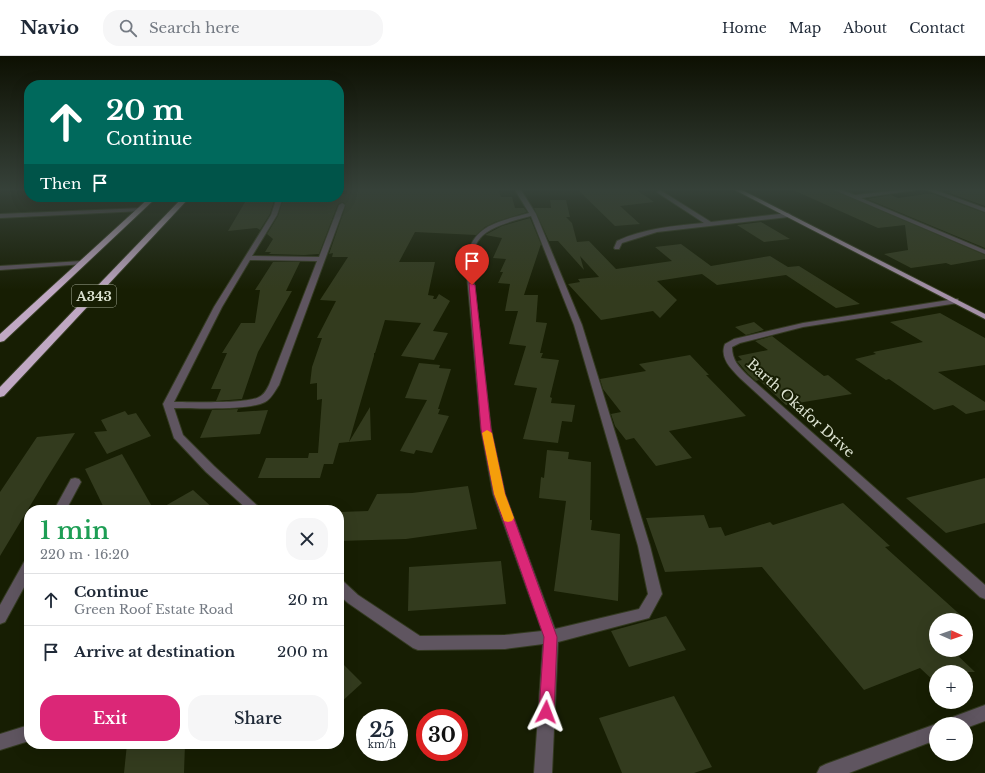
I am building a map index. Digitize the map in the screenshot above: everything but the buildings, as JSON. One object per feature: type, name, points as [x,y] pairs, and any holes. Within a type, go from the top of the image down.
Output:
[{"type":"highway","name":"A343","points":[[0,339],[125,223]]},
{"type":"highway","name":"A343","points":[[0,394],[163,223]]},
{"type":"main road","points":[[804,223],[985,317]]},
{"type":"street","points":[[250,505],[210,469],[178,436],[168,405],[218,307],[269,223]]},
{"type":"street","points":[[168,405],[245,403],[262,400],[274,386],[335,223]]},
{"type":"street","points":[[504,223],[484,230],[475,240],[470,250],[469,265],[486,429],[499,494],[551,637],[543,773]]},
{"type":"street","points":[[344,591],[354,600],[418,643],[505,642],[551,637],[644,614],[655,594],[644,546],[578,325],[537,223]]},
{"type":"street","points":[[617,248],[619,242],[657,230],[715,223]]},
{"type":"street","points":[[917,223],[985,252]]},
{"type":"street","points":[[249,258],[322,259]]},
{"type":"street","points":[[0,268],[82,264]]},
{"type":"street","name":"Barth Okafor Drive","points":[[955,301],[802,325],[737,341],[728,346],[727,353],[729,362],[744,377],[985,593]]},
{"type":"street","points":[[63,505],[75,482]]},
{"type":"street","points":[[0,618],[24,575]]},
{"type":"street","points":[[973,718],[985,713]]},
{"type":"street","points":[[0,742],[24,735]]},
{"type":"street","points":[[826,773],[929,735]]},
{"type":"slow traffic","points":[[487,433],[499,494],[508,518]]},
{"type":"route","points":[[472,285],[486,429],[499,494],[551,637],[546,712]]}]
